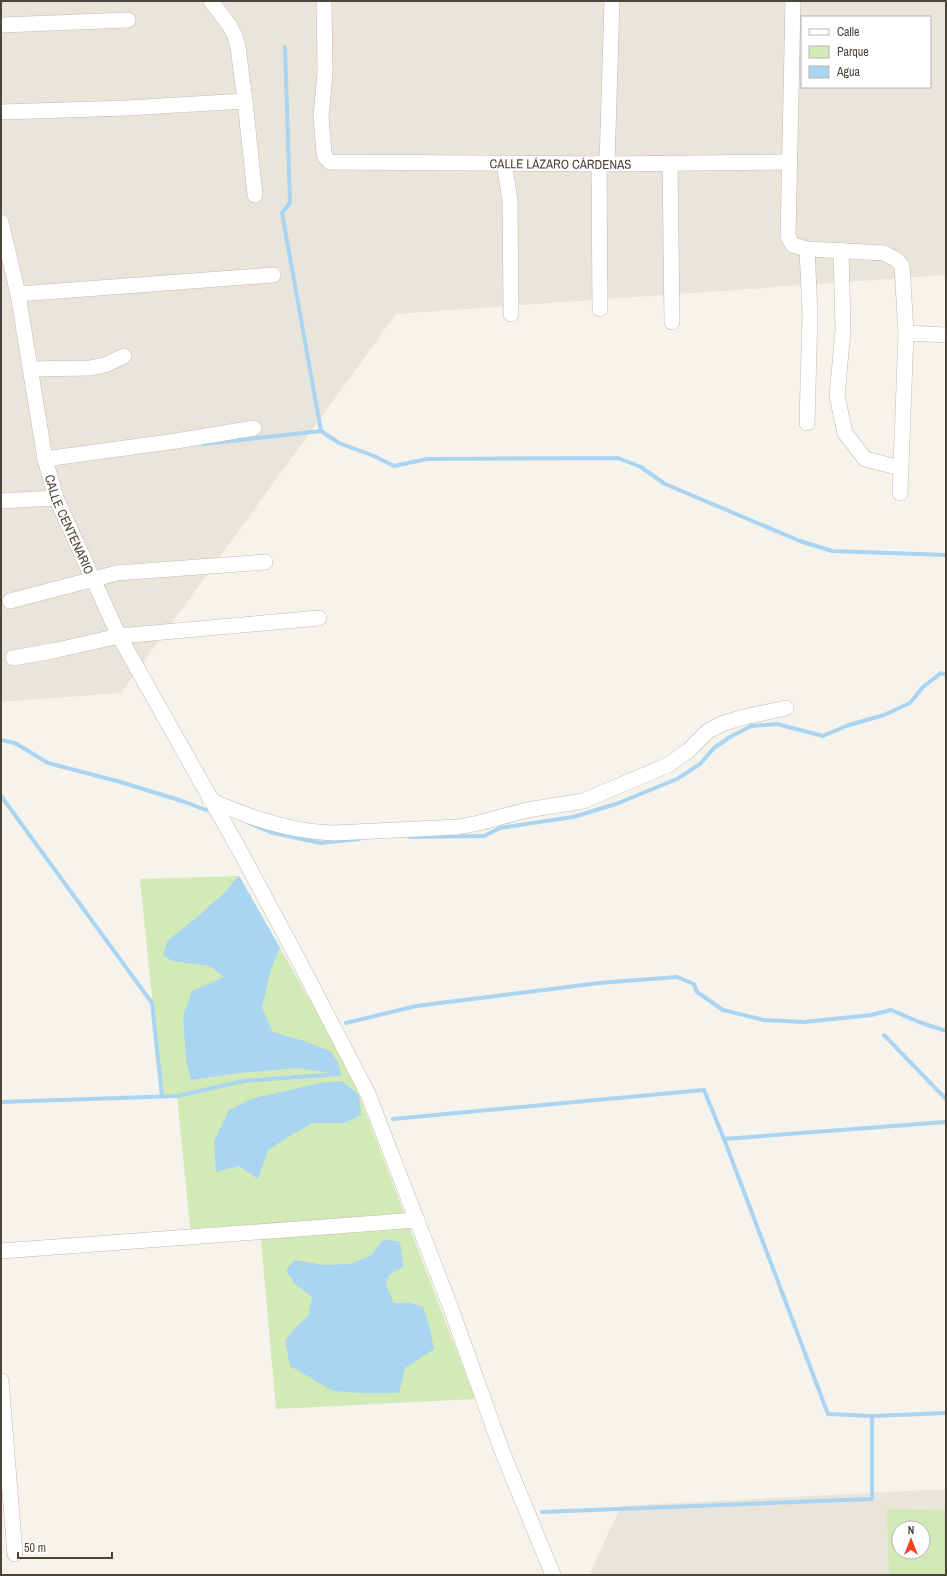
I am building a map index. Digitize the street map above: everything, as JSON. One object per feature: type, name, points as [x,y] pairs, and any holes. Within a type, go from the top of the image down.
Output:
[{"type":"street","points":[[211,1],[234,34],[238,46],[255,195]]},
{"type":"street","name":"CALLE LÁZARO CÁRDENAS","points":[[324,1],[325,73],[322,117],[325,157],[330,162],[603,164],[789,162]]},
{"type":"street","points":[[600,309],[603,164],[612,1]]},
{"type":"street","points":[[793,1],[788,237],[793,245],[807,249],[884,253],[897,260],[902,266],[906,333],[900,493]]},
{"type":"street","points":[[1,25],[128,20]]},
{"type":"street","points":[[1,112],[127,108],[245,100]]},
{"type":"street","points":[[504,163],[510,200],[510,314]]},
{"type":"street","points":[[670,163],[672,322]]},
{"type":"street","name":"CALLE CENTENARIO","points":[[1,222],[18,294],[45,459],[56,498],[119,636],[288,940],[368,1094],[450,1306],[502,1451],[553,1575]]},
{"type":"street","points":[[807,249],[810,314],[807,423]]},
{"type":"street","points":[[841,250],[843,330],[837,396],[845,433],[865,459],[901,468]]},
{"type":"street","points":[[18,294],[273,275]]},
{"type":"street","points":[[906,333],[946,335]]},
{"type":"street","points":[[30,369],[90,368],[105,365],[124,356]]},
{"type":"street","points":[[45,459],[176,441],[254,428]]},
{"type":"street","points":[[1,501],[56,498]]},
{"type":"street","points":[[10,601],[117,573],[265,562]]},
{"type":"street","points":[[13,658],[119,636],[320,618]]},
{"type":"street","points":[[210,800],[238,812],[283,826],[302,831],[319,833],[470,825],[526,810],[593,798],[640,776],[668,765],[688,751],[708,731],[724,722],[744,716],[786,708]]},
{"type":"street","points":[[1,1252],[417,1220]]},
{"type":"street","points":[[1,1382],[15,1554]]},
{"type":"shaded area","points":[[1,1],[946,1],[946,275],[396,314],[121,693],[1,702]]},
{"type":"shaded area","points":[[946,1489],[946,1575],[589,1575],[621,1506]]},
{"type":"green space","points":[[239,876],[349,1069],[475,1399],[276,1409],[260,1229],[191,1236],[177,1096],[162,1096],[140,879]]},
{"type":"green space","points":[[887,1509],[946,1510],[946,1575],[889,1575]]},
{"type":"water","points":[[239,876],[280,948],[271,969],[262,1008],[273,1032],[307,1042],[332,1052],[339,1074],[297,1068],[239,1073],[191,1080],[186,1060],[183,1016],[192,991],[224,977],[210,966],[172,961],[163,955],[167,941],[223,894]]},
{"type":"water","points":[[342,1081],[359,1095],[361,1115],[345,1123],[312,1123],[288,1137],[268,1150],[258,1179],[239,1166],[216,1172],[214,1141],[229,1110],[251,1099],[320,1083]]},
{"type":"water","points":[[383,1239],[400,1242],[403,1267],[389,1275],[386,1285],[394,1303],[410,1303],[423,1307],[430,1328],[434,1349],[405,1368],[399,1393],[333,1391],[290,1366],[285,1341],[294,1329],[308,1316],[312,1297],[294,1283],[286,1270],[295,1260],[324,1265],[350,1264],[372,1255]]},
{"type":"waterway","points":[[285,47],[290,203],[282,213],[321,431]]},
{"type":"waterway","points":[[203,444],[321,431],[339,443],[374,456],[394,466],[427,459],[618,458],[641,467],[665,484],[800,541],[832,551],[946,555]]},
{"type":"waterway","points":[[410,837],[484,836],[500,828],[573,817],[616,804],[677,779],[700,764],[714,748],[730,737],[751,726],[777,724],[823,736],[846,726],[884,715],[910,703],[923,687],[941,673],[946,675]]},
{"type":"waterway","points":[[1,740],[15,743],[48,763],[117,781],[206,810]]},
{"type":"waterway","points":[[1,796],[152,1003],[162,1096]]},
{"type":"waterway","points":[[249,823],[273,833],[321,843],[359,839]]},
{"type":"waterway","points":[[346,1023],[416,1006],[599,983],[677,977],[694,984],[697,992],[723,1010],[764,1020],[804,1022],[871,1015],[891,1010],[919,1022],[946,1031]]},
{"type":"waterway","points":[[884,1035],[946,1099]]},
{"type":"waterway","points":[[1,1102],[177,1096],[244,1081],[339,1074],[335,1061]]},
{"type":"waterway","points":[[393,1119],[704,1090],[828,1414],[872,1416]]},
{"type":"waterway","points":[[724,1139],[946,1122]]},
{"type":"waterway","points":[[542,1512],[872,1499],[872,1416],[946,1413]]}]
